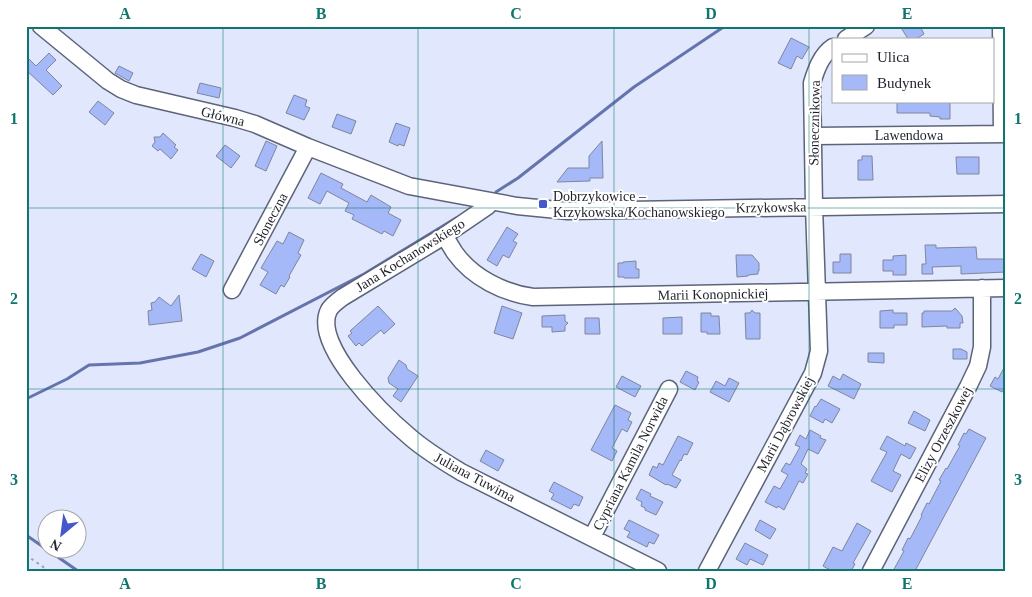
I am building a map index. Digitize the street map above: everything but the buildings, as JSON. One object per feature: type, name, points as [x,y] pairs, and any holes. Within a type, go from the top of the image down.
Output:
[{"type":"street","name":"Główna","points":[[41,26],[108,81],[121,89],[136,95],[250,123],[400,183],[418,188]]},
{"type":"street","points":[[848,38],[866,26]]},
{"type":"street","points":[[1001,26],[1004,134]]},
{"type":"street","name":"Słonecznikowa","points":[[814,206],[812,83],[818,66],[828,50],[832,48]]},
{"type":"street","name":"Lawendowa","points":[[813,136],[1004,134]]},
{"type":"street","name":"Słoneczna","points":[[232,290],[308,147]]},
{"type":"street","name":"Krzykowska","points":[[418,188],[531,208],[568,211],[1006,204]]},
{"type":"street","name":"Jana Kochanowskiego","points":[[329,309],[343,297],[444,236],[488,206],[489,201]]},
{"type":"street","name":"Marii Dąbrowskiej","points":[[707,571],[813,373],[819,351],[814,206]]},
{"type":"street","name":"Marii Konopnickiej","points":[[444,236],[462,261],[480,276],[500,288],[525,296],[1006,288]]},
{"type":"street","name":"Elizy Orzeszkowej","points":[[871,571],[978,366],[982,347],[982,288]]},
{"type":"street","name":"Juliana Tuwima","points":[[329,309],[326,325],[331,343],[346,369],[370,399],[409,436],[434,456],[460,472],[658,571]]},
{"type":"street","name":"Cypriana Kamila Norwida","points":[[592,537],[669,389]]},
{"type":"path","points":[[26,556],[49,571]]},
{"type":"waterway","points":[[496,192],[518,178],[634,87],[725,26]]},
{"type":"waterway","points":[[26,399],[67,379],[89,365],[140,363],[198,352],[240,338],[364,274],[456,218]]},
{"type":"waterway","points":[[26,535],[78,571]]},
{"type":"place","name":"Dobrzykowice – Krzykowska/Kochanowskiego","points":[[543,204]]}]
